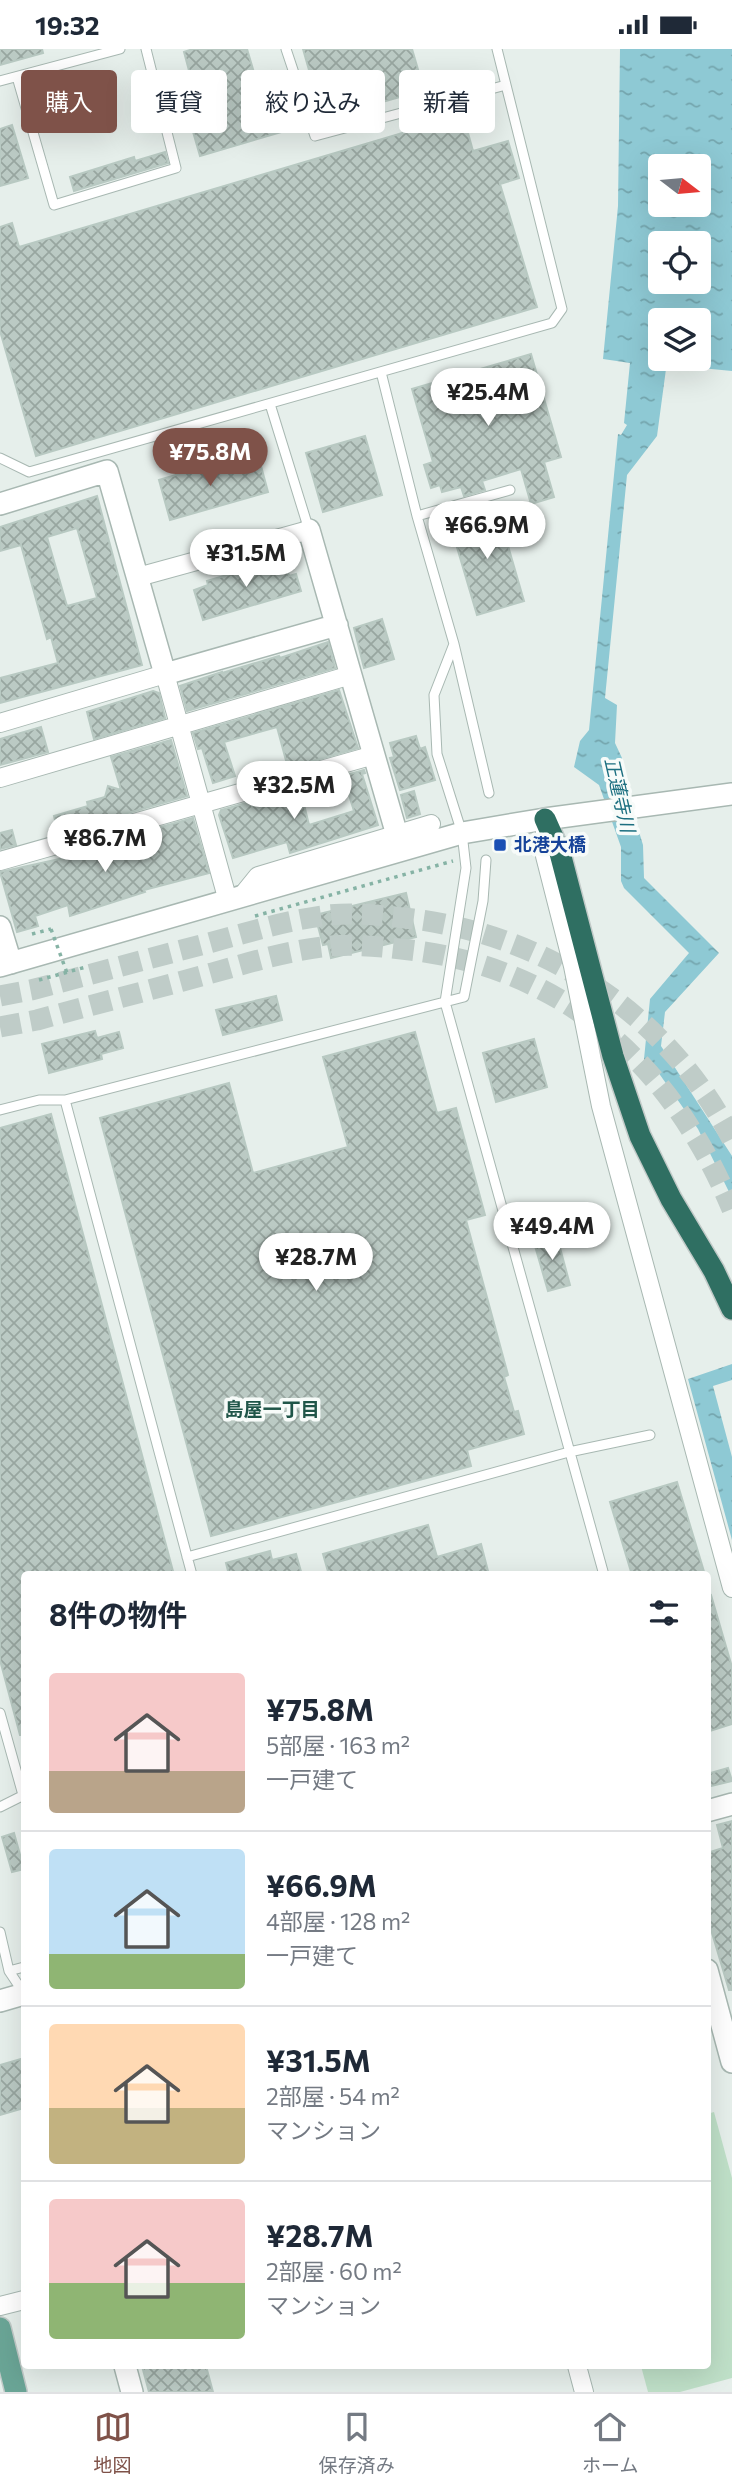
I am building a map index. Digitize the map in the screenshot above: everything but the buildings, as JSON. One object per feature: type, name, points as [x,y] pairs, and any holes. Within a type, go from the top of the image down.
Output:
[{"type":"highway","points":[[545,819],[561,853],[613,1056],[640,1136],[671,1199],[715,1271],[732,1309]]},
{"type":"main road","points":[[0,2328],[16,2392]]},
{"type":"street","points":[[0,504],[107,471],[202,805],[234,899]]},
{"type":"street","points":[[138,577],[309,530],[397,835]]},
{"type":"street","points":[[0,723],[337,625]]},
{"type":"street","points":[[0,778],[351,675]]},
{"type":"street","points":[[0,860],[202,805],[374,754]]},
{"type":"street","points":[[0,927],[5,965],[462,833],[732,794]]},
{"type":"street","points":[[545,819],[545,856],[573,966],[601,1106],[732,1588]]},
{"type":"street","points":[[234,899],[258,876],[430,824]]},
{"type":"street","points":[[711,1810],[732,1804]]},
{"type":"street","points":[[711,1985],[731,2056]]},
{"type":"street","points":[[0,2001],[21,1996]]},
{"type":"street","points":[[0,2306],[21,2301]]},
{"type":"street","points":[[126,2369],[132,2392]]},
{"type":"street","points":[[578,2369],[584,2392]]},
{"type":"lane","points":[[0,81],[120,49]]},
{"type":"lane","points":[[17,77],[54,205],[176,168],[146,49]]},
{"type":"lane","points":[[286,49],[315,136],[506,85]]},
{"type":"lane","points":[[0,458],[29,472],[552,323],[562,309],[496,49]]},
{"type":"lane","points":[[381,372],[417,516],[454,645],[489,793]]},
{"type":"lane","points":[[270,404],[309,530]]},
{"type":"lane","points":[[417,516],[510,491]]},
{"type":"lane","points":[[454,645],[434,695],[438,754],[462,833],[466,868],[445,1002],[603,1571]]},
{"type":"lane","points":[[0,1110],[39,1100],[65,1100],[464,997],[483,901],[486,860]]},
{"type":"lane","points":[[65,1100],[191,1571]]},
{"type":"lane","points":[[187,1557],[569,1453],[650,1434]]},
{"type":"lane","points":[[0,1713],[21,1785]]},
{"type":"lane","points":[[0,1807],[21,1797]]},
{"type":"lane","points":[[0,1933],[9,1971],[21,1990]]},
{"type":"lane","points":[[9,1971],[21,1968]]},
{"type":"path","points":[[255,916],[453,860]]},
{"type":"path","points":[[32,934],[51,929],[67,972]]},
{"type":"path","points":[[39,980],[86,967]]},
{"type":"green space","points":[[714,2112],[732,2178],[732,2378],[680,2392],[648,2392],[642,2369],[711,2369],[711,2113]]},
{"type":"water","name":"正蓮寺川","points":[[620,49],[732,49],[732,371],[711,369],[711,308],[648,308],[648,371],[666,371],[657,436],[627,475],[605,698],[617,705],[615,743],[622,758],[623,779],[643,845],[644,878],[719,953],[665,1012],[661,1046],[732,1156],[732,1198],[698,1129],[658,1072],[643,1069],[650,999],[689,953],[624,888],[621,881],[621,847],[599,785],[574,767],[580,741],[589,730],[618,434],[621,435],[627,425],[624,423],[630,363],[603,359],[618,206]]},
{"type":"water","points":[[732,1364],[732,1380],[713,1386],[732,1457],[732,1540],[688,1379]]},
{"type":"tunnel","points":[[0,996],[313,917],[371,915],[463,928],[512,943],[557,964],[600,990],[640,1020],[675,1056],[706,1095],[732,1139]]},
{"type":"tunnel","points":[[0,1027],[37,1020],[286,953],[316,948],[341,945],[381,947],[466,961],[518,979],[565,1003],[608,1033],[646,1070],[679,1111],[708,1158],[732,1209]]},
{"type":"place","name":"北港大橋","points":[[500,845]]},
{"type":"district","name":"島屋一丁目","points":[[272,1409]]}]
